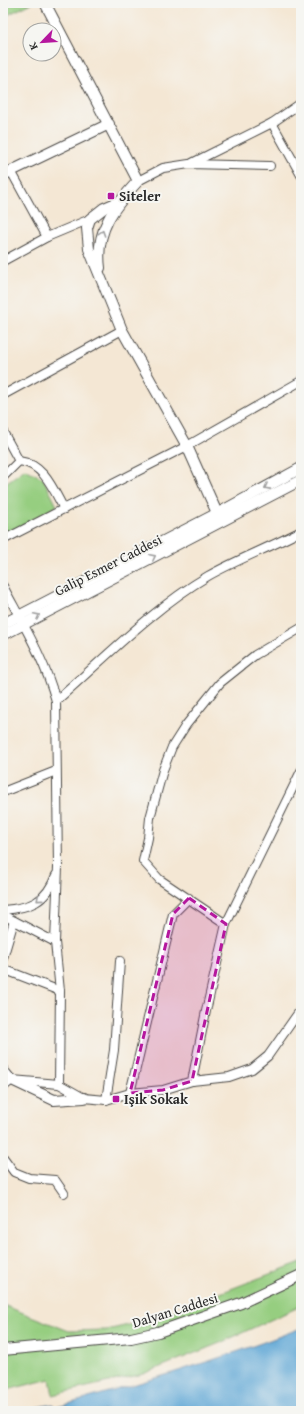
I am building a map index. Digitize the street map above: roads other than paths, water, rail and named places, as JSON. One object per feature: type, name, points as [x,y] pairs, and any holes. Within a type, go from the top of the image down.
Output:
[{"type":"street","points":[[45,3],[138,181]]},
{"type":"street","points":[[189,164],[272,123],[301,102]]},
{"type":"street","points":[[272,123],[301,175]]},
{"type":"street","points":[[47,237],[7,173],[108,124]]},
{"type":"street","points":[[103,285],[98,251],[100,239],[105,225],[118,202],[138,181],[163,168],[189,164],[270,166]]},
{"type":"street","points":[[3,261],[47,237],[90,219],[104,208],[118,202]]},
{"type":"street","points":[[90,219],[87,228],[88,249],[122,330],[187,446],[219,516],[301,468]]},
{"type":"street","points":[[3,395],[122,330]]},
{"type":"street","points":[[3,540],[187,446],[301,381]]},
{"type":"street","points":[[3,432],[19,461]]},
{"type":"street","points":[[19,461],[27,462],[42,472],[64,510]]},
{"type":"street","points":[[3,477],[19,461]]},
{"type":"street","name":"Galip Esmer Caddesi","points":[[3,635],[20,620],[219,516],[301,480]]},
{"type":"street","points":[[56,701],[132,633],[165,606],[209,576],[301,531]]},
{"type":"street","points":[[3,586],[20,620],[34,642],[50,678],[56,701],[58,867],[55,942],[60,991],[59,1084]]},
{"type":"street","points":[[3,624],[20,620]]},
{"type":"street","points":[[226,924],[159,878],[143,861],[156,794],[172,747],[186,725],[220,683],[255,655],[301,628]]},
{"type":"street","points":[[3,792],[56,771]]},
{"type":"street","points":[[192,1081],[226,924],[301,771]]},
{"type":"street","points":[[3,910],[23,909],[37,902],[53,883],[58,867]]},
{"type":"street","points":[[130,1093],[173,914],[189,898]]},
{"type":"street","points":[[3,915],[55,942]]},
{"type":"street","points":[[3,958],[14,921]]},
{"type":"street","points":[[106,1100],[114,1050],[120,961]]},
{"type":"street","points":[[3,970],[60,991]]},
{"type":"street","points":[[3,1069],[12,1080],[54,1100],[84,1098],[106,1100],[130,1093],[163,1090],[192,1081],[229,1077],[252,1069],[268,1056],[301,1009]]},
{"type":"street","points":[[3,1087],[12,1080],[59,1084],[84,1098]]},
{"type":"street","points":[[3,1157],[14,1172],[28,1178],[55,1180],[64,1193]]},
{"type":"street","name":"Dalyan Caddesi","points":[[3,1350],[131,1338],[158,1332],[241,1303],[301,1275]]},
{"type":"water","points":[[301,1328],[301,1411],[18,1411],[53,1404],[54,1408],[116,1390],[209,1361]]},
{"type":"place","name":"Siteler","points":[[111,196]]},
{"type":"place","name":"Işik Sokak","points":[[116,1099]]}]
